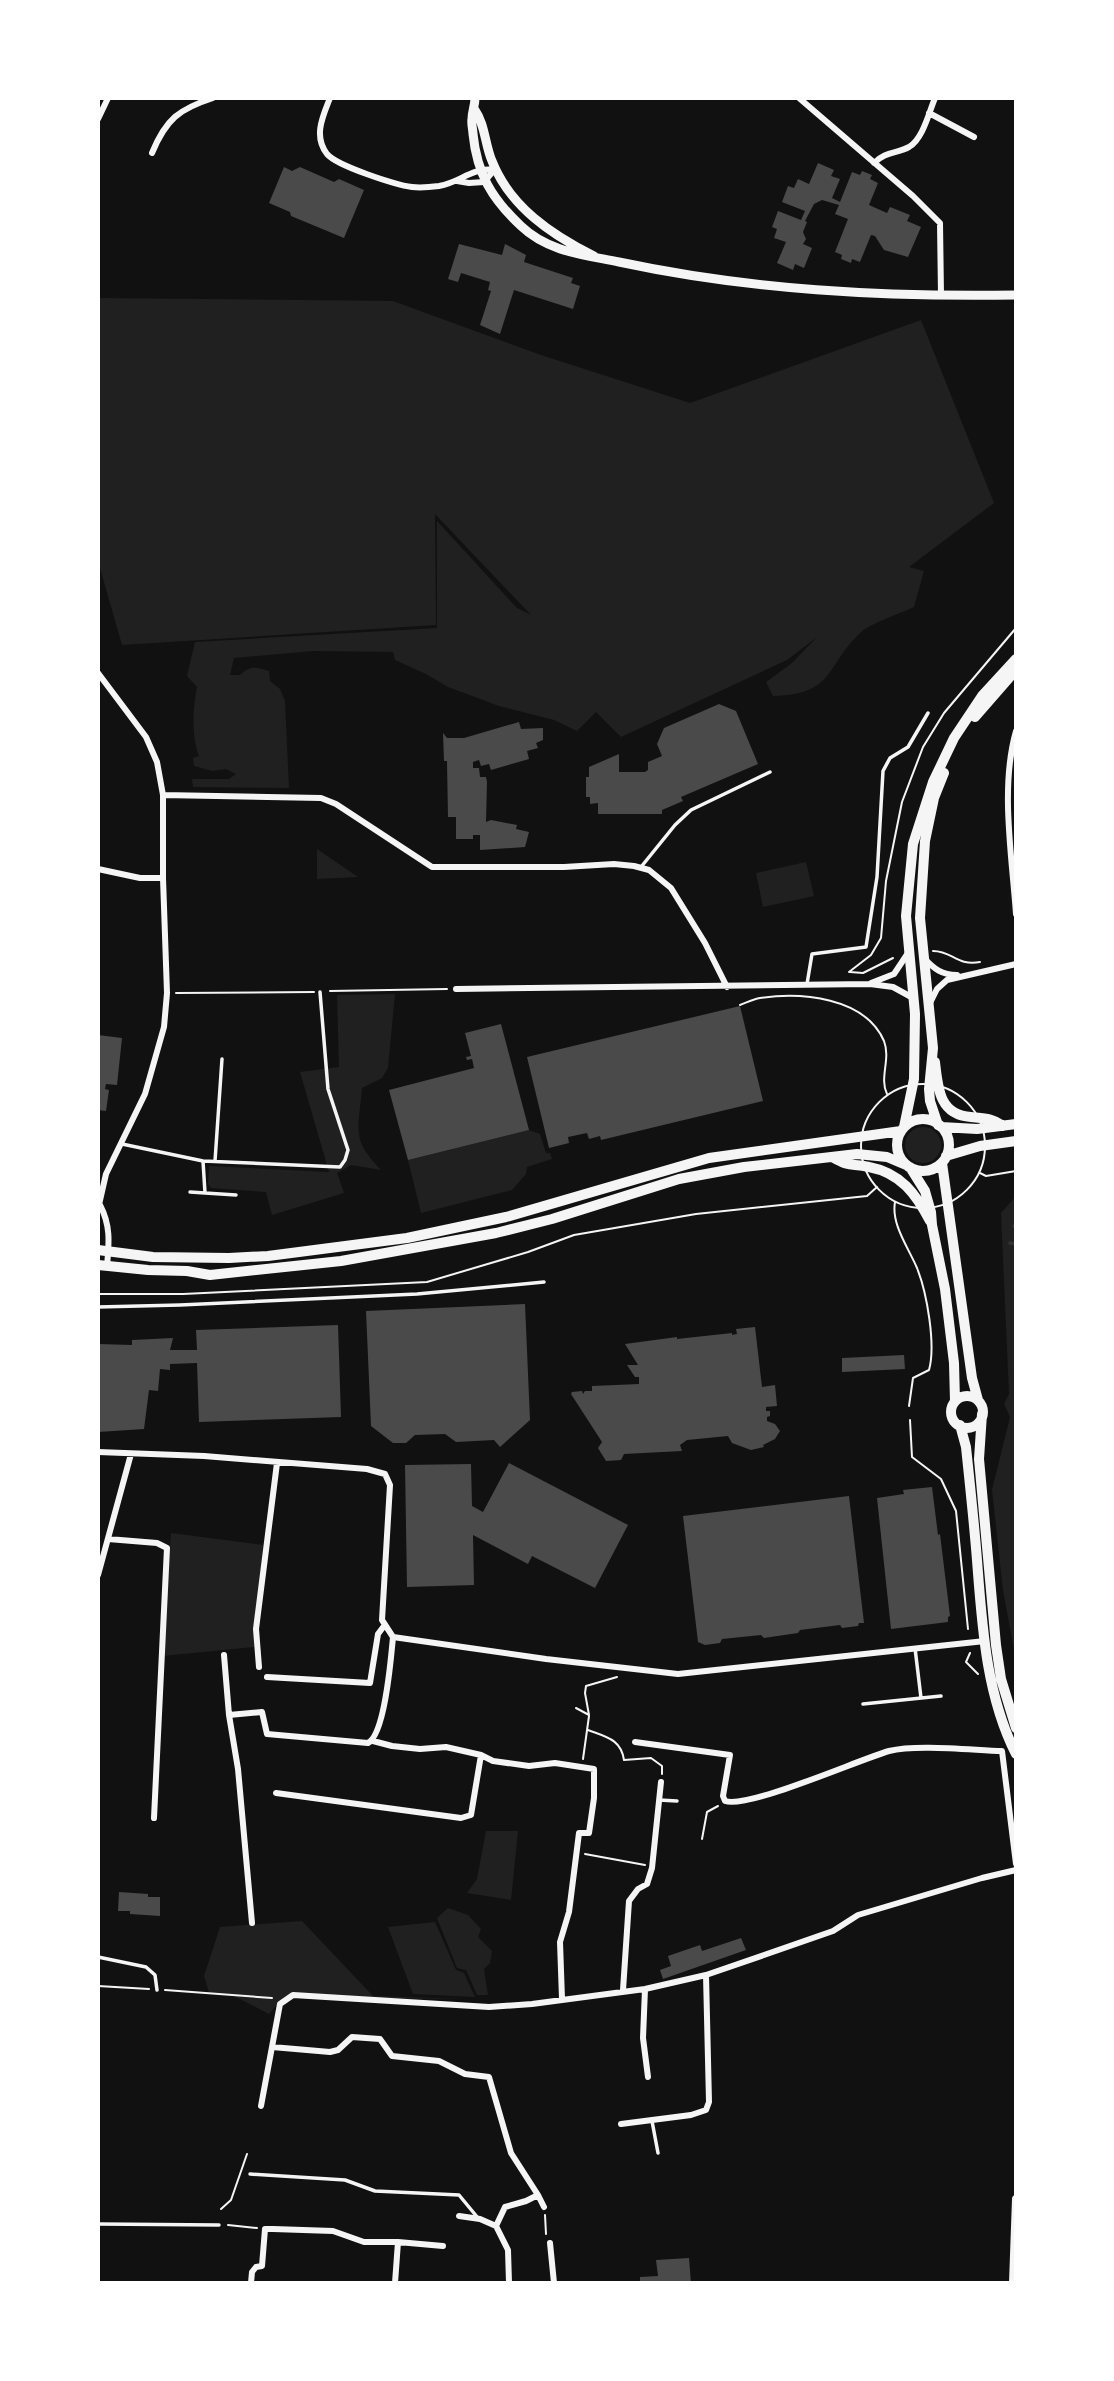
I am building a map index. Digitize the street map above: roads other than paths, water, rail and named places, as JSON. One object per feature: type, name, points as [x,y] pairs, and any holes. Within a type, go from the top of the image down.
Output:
[{"type":"main road","points":[[475,98],[472,117],[484,182],[496,199],[530,234],[579,256],[762,286],[824,292],[1016,295]]},
{"type":"main road","points":[[475,110],[480,116],[495,169],[516,199],[559,238],[599,258]]},
{"type":"main road","points":[[1016,659],[982,696],[944,756],[929,791],[912,844],[903,955],[913,999],[914,1079],[903,1129],[897,1142],[897,1151],[929,1201],[945,1289],[954,1363],[955,1401],[951,1414],[960,1426],[966,1447],[985,1641],[994,1693],[1016,1754]]},
{"type":"main road","points":[[1003,1126],[991,1118],[963,1116],[947,1108],[938,1091],[928,954],[920,918],[925,841],[934,798],[964,732],[1016,670]]},
{"type":"main road","points":[[933,1048],[930,1101],[948,1141],[944,1160],[972,1378],[982,1414],[979,1459],[996,1646],[1001,1679],[1016,1728]]},
{"type":"main road","points":[[101,1252],[188,1258],[242,1257],[407,1238],[506,1217],[709,1158],[903,1129],[916,1120],[925,1119],[939,1126],[977,1129],[1016,1125]]},
{"type":"main road","points":[[102,1266],[210,1275],[341,1261],[416,1249],[552,1219],[679,1179],[780,1162],[867,1155],[887,1157],[926,1171],[944,1160],[980,1146],[1016,1141]]},
{"type":"main road","points":[[832,1157],[848,1166],[878,1169],[900,1179],[918,1198],[932,1225]]},
{"type":"main road","points":[[955,1401],[969,1396],[978,1400]]},
{"type":"main road","points":[[960,1426],[974,1425],[982,1414]]},
{"type":"street","points":[[98,119],[108,98]]},
{"type":"street","points":[[184,98],[188,106]]},
{"type":"street","points":[[152,153],[162,131],[188,106],[213,98]]},
{"type":"street","points":[[330,98],[320,121],[319,132],[328,156],[384,180],[416,188],[457,181],[484,182],[495,169]]},
{"type":"street","points":[[799,98],[940,223],[941,295]]},
{"type":"street","points":[[874,163],[887,153],[912,145],[934,98]]},
{"type":"street","points":[[929,113],[974,137]]},
{"type":"street","points":[[457,181],[461,176],[480,169],[495,169]]},
{"type":"street","points":[[98,673],[154,751],[163,795],[167,993],[164,1027],[145,1094],[106,1174],[99,1207],[107,1218],[110,1233],[101,1252],[102,1266]]},
{"type":"street","points":[[1016,731],[1007,783],[1013,828],[1016,914]]},
{"type":"street","points":[[163,795],[321,798],[336,804],[432,867],[614,864],[641,867],[671,888],[699,931],[727,987]]},
{"type":"street","points":[[98,869],[140,878],[163,878]]},
{"type":"street","points":[[928,954],[933,968],[946,975],[965,975]]},
{"type":"street","points":[[870,984],[894,974],[903,955]]},
{"type":"street","points":[[930,1003],[937,989],[947,980],[1016,964]]},
{"type":"street","points":[[456,989],[870,984],[893,987],[913,999]]},
{"type":"street","points":[[98,1452],[204,1456],[367,1469],[385,1474],[390,1485],[384,1626],[393,1637],[621,1669],[678,1674],[985,1641]]},
{"type":"street","points":[[98,1575],[131,1454]]},
{"type":"street","points":[[259,1667],[256,1629],[277,1463]]},
{"type":"street","points":[[108,1539],[157,1543],[167,1548],[154,1818]]},
{"type":"street","points":[[267,1677],[370,1683],[378,1634],[384,1626]]},
{"type":"street","points":[[373,1741],[378,1731],[389,1676],[393,1637]]},
{"type":"street","points":[[224,1655],[252,1923]]},
{"type":"street","points":[[229,1715],[262,1712],[267,1734],[362,1744],[373,1741],[420,1749],[446,1747],[481,1755],[493,1761],[529,1766],[555,1763],[594,1769],[594,1798],[589,1833],[579,1833],[569,1912],[560,1942],[562,2000]]},
{"type":"street","points":[[635,1742],[730,1755],[723,1792],[725,1801],[739,1803],[889,1751],[1002,1751],[1016,1864]]},
{"type":"street","points":[[276,1793],[461,1818],[471,1815],[481,1755]]},
{"type":"street","points":[[623,1990],[629,1901],[638,1889],[647,1884],[652,1868],[661,1782]]},
{"type":"street","points":[[261,2106],[280,2004],[293,1995],[489,2007],[645,1989],[706,1975],[833,1931],[858,1915],[1016,1870]]},
{"type":"street","points":[[621,2124],[702,2112],[709,2102],[706,1975]]},
{"type":"street","points":[[645,1989],[643,2038],[648,2077]]},
{"type":"street","points":[[272,2047],[330,2052],[338,2050],[352,2037],[380,2039],[392,2056],[439,2062],[466,2074],[489,2077],[511,2153],[544,2207]]},
{"type":"street","points":[[496,2226],[505,2207],[526,2202],[538,2195]]},
{"type":"street","points":[[1013,2283],[1016,2199]]},
{"type":"street","points":[[459,2216],[480,2219],[496,2226],[508,2250],[509,2283]]},
{"type":"street","points":[[251,2283],[252,2272],[256,2267],[262,2266],[265,2229],[333,2231],[364,2242],[443,2246]]},
{"type":"street","points":[[395,2283],[398,2242]]},
{"type":"street","points":[[548,2243],[554,2283]]},
{"type":"lane","points":[[807,984],[812,954],[866,947],[877,877],[883,771],[890,758],[908,747],[928,713]]},
{"type":"lane","points":[[641,867],[675,825],[691,810],[770,772]]},
{"type":"lane","points":[[120,1143],[203,1161],[340,1167],[348,1150],[328,1089],[320,992]]},
{"type":"lane","points":[[215,1161],[222,1059]]},
{"type":"lane","points":[[203,1161],[205,1194]]},
{"type":"lane","points":[[190,1192],[236,1195]]},
{"type":"lane","points":[[98,1307],[180,1306],[418,1294],[544,1282]]},
{"type":"lane","points":[[915,1647],[921,1698]]},
{"type":"lane","points":[[863,1704],[941,1696]]},
{"type":"lane","points":[[659,1800],[677,1801]]},
{"type":"lane","points":[[98,1957],[146,1967],[155,1975],[157,1990]]},
{"type":"lane","points":[[652,2119],[658,2153]]},
{"type":"lane","points":[[250,2174],[345,2180],[375,2191],[459,2195],[480,2219]]},
{"type":"lane","points":[[98,2224],[219,2225]]},
{"type":"waterway","points":[[1016,1223],[1016,1227]]},
{"type":"waterway","points":[[1010,1243],[1016,1244]]}]
